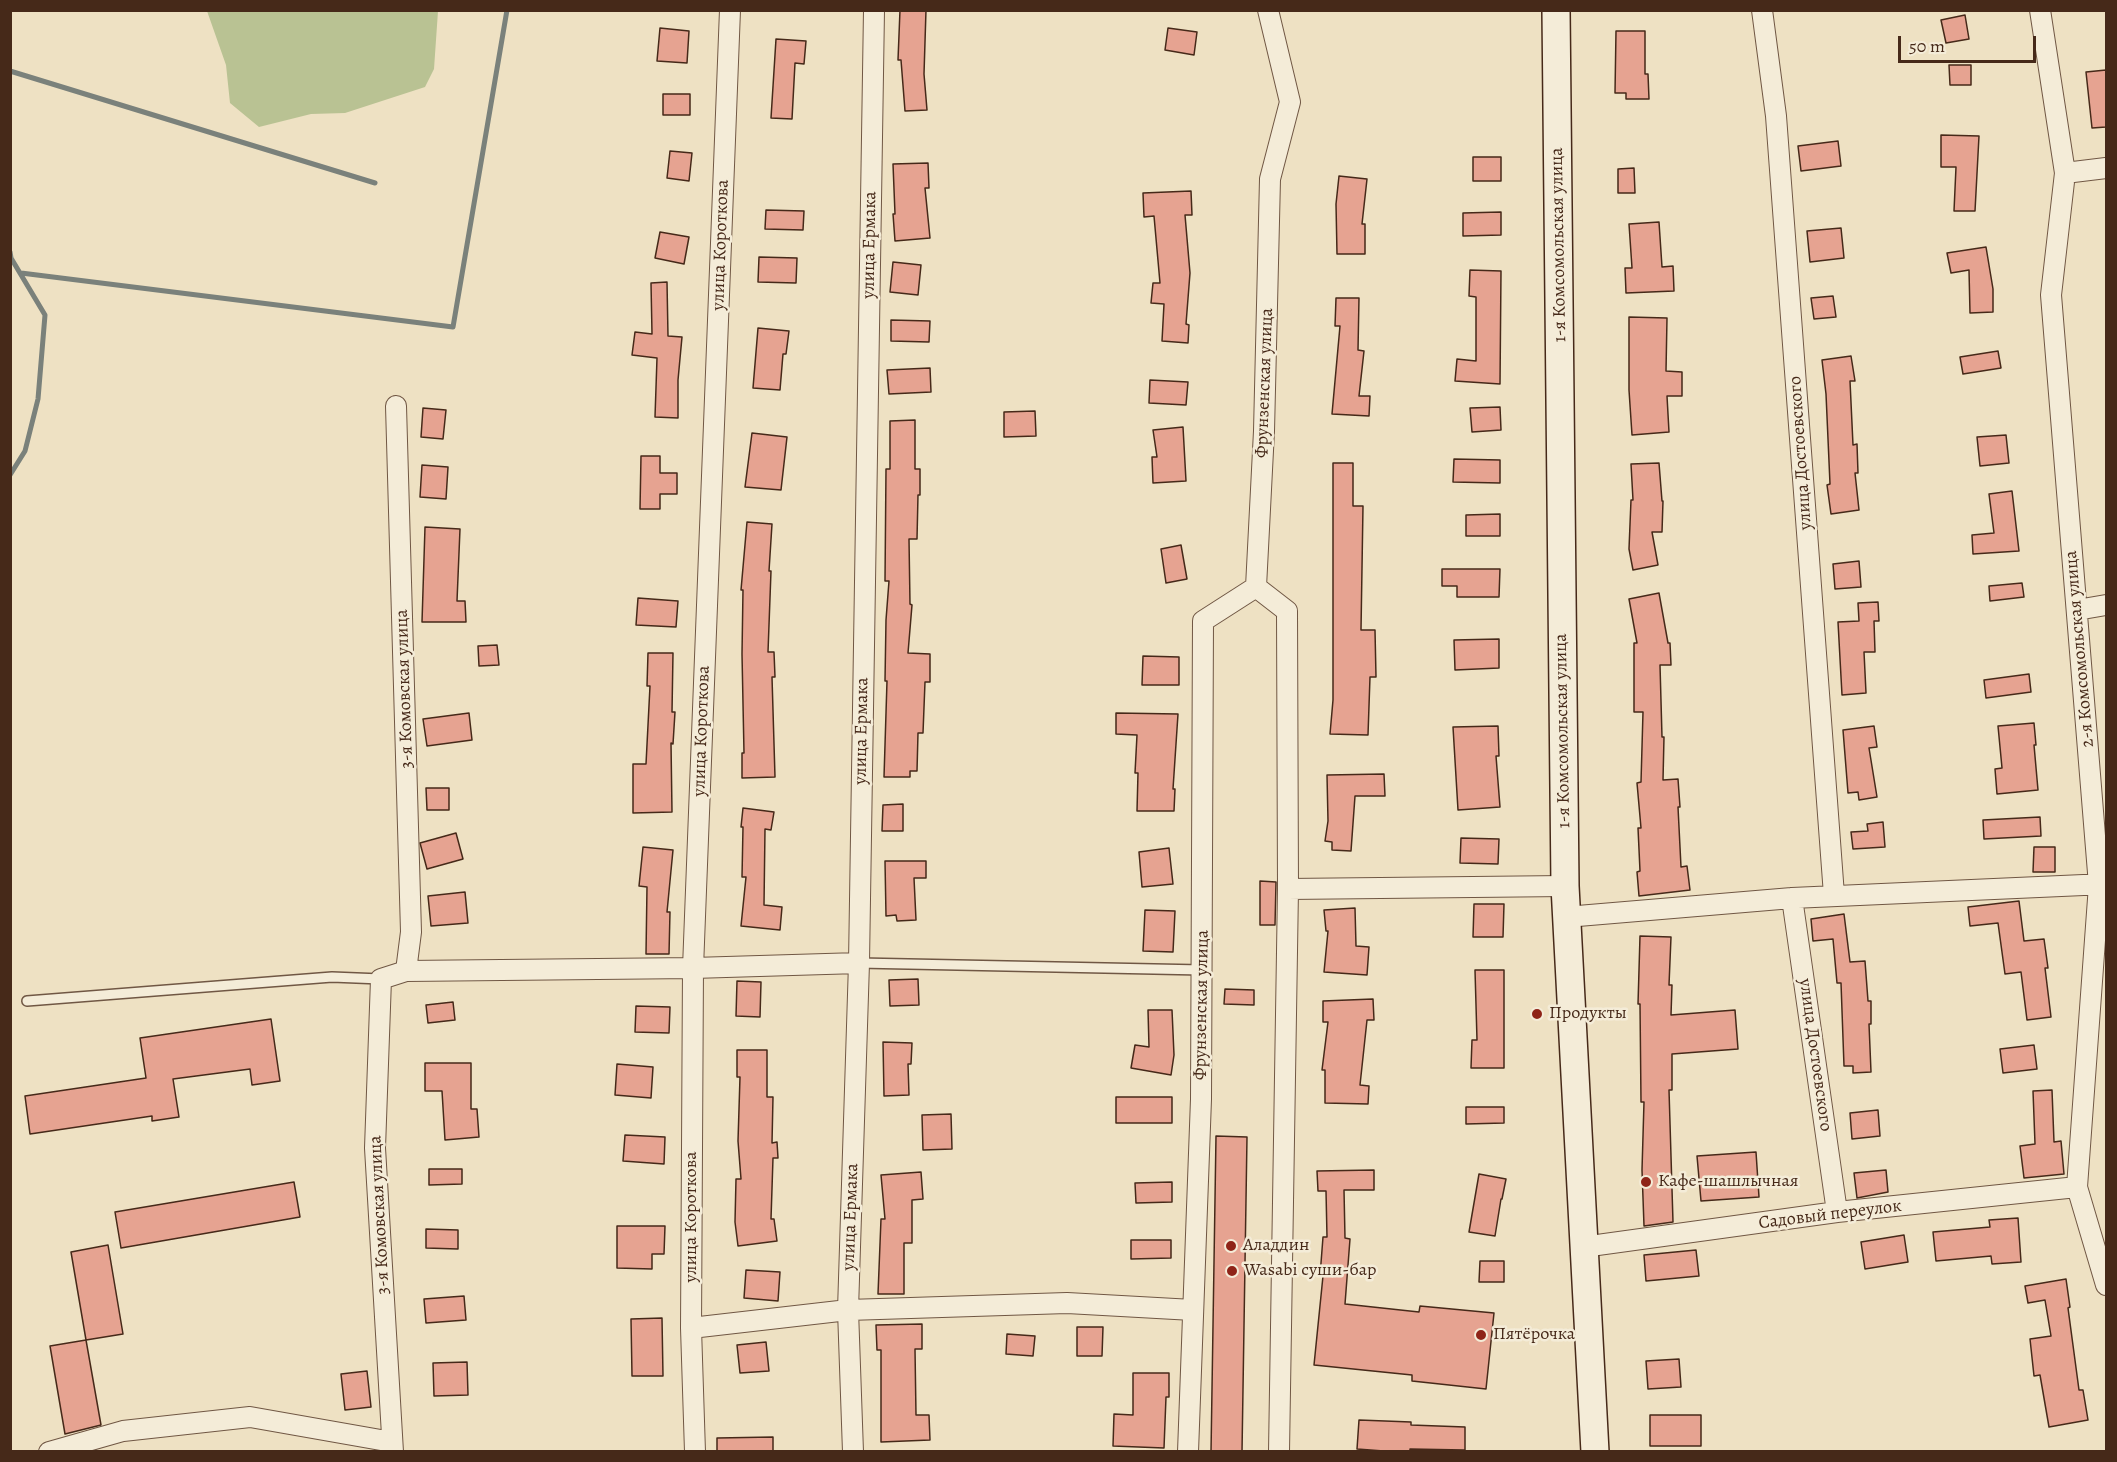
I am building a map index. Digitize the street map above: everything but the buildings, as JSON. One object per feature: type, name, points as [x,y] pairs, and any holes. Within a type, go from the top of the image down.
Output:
[{"type":"main road","name":"1-я Комсомольская улица","points":[[1556,10],[1565,886],[1595,1452]]},
{"type":"street","name":"улица Короткова","points":[[695,1452],[692,1328],[693,968],[730,10]]},
{"type":"street","name":"улица Ермака","points":[[853,1452],[848,1310],[859,963],[874,10]]},
{"type":"street","name":"Фрунзенская улица","points":[[1188,1452],[1201,1099],[1203,621],[1256,587],[1264,431],[1270,179],[1290,102],[1268,10]]},
{"type":"street","name":"улица Достоевского","points":[[1762,10],[1776,117],[1834,895]]},
{"type":"street","name":"2-я Комсомольская улица","points":[[2040,10],[2065,173],[2051,295],[2077,610],[2103,884],[2077,1188],[2106,1285]]},
{"type":"street","points":[[2065,173],[2106,168]]},
{"type":"street","name":"3-я Комовская улица","points":[[396,406],[411,932],[406,971]]},
{"type":"street","points":[[1256,587],[1287,611],[1288,889],[1280,1452]]},
{"type":"street","points":[[2077,610],[2106,605]]},
{"type":"street","points":[[1566,917],[1834,895],[2103,884]]},
{"type":"street","points":[[1288,889],[1565,886]]},
{"type":"street","name":"улица Достоевского","points":[[1792,898],[1838,1212]]},
{"type":"street","points":[[381,979],[406,971],[693,968],[859,963]]},
{"type":"street","name":"3-я Комовская улица","points":[[381,979],[375,1148],[392,1447]]},
{"type":"street","name":"Садовый переулок","points":[[1583,1246],[1838,1212],[2077,1188]]},
{"type":"street","points":[[692,1328],[848,1310],[1067,1303],[1193,1310]]},
{"type":"street","points":[[49,1452],[123,1431],[250,1417],[392,1447]]},
{"type":"lane","points":[[859,963],[1203,970]]},
{"type":"lane","points":[[27,1001],[332,976],[381,979]]},
{"type":"green space","points":[[207,11],[438,11],[434,69],[425,87],[345,113],[311,114],[259,127],[230,103],[226,65]]},
{"type":"waterway","points":[[21,273],[453,327],[507,10]]},
{"type":"waterway","points":[[10,71],[375,183]]},
{"type":"waterway","points":[[10,252],[11,258],[45,315],[38,399],[25,451],[10,475]]},
{"type":"place","name":"Продукты","points":[[1537,1014]]},
{"type":"place","name":"Кафе-шашлычная","points":[[1646,1182]]},
{"type":"place","name":"Аладдин","points":[[1231,1246]]},
{"type":"place","name":"Wasabi суши-бар","points":[[1232,1271]]},
{"type":"place","name":"Пятёрочка","points":[[1481,1335]]}]
